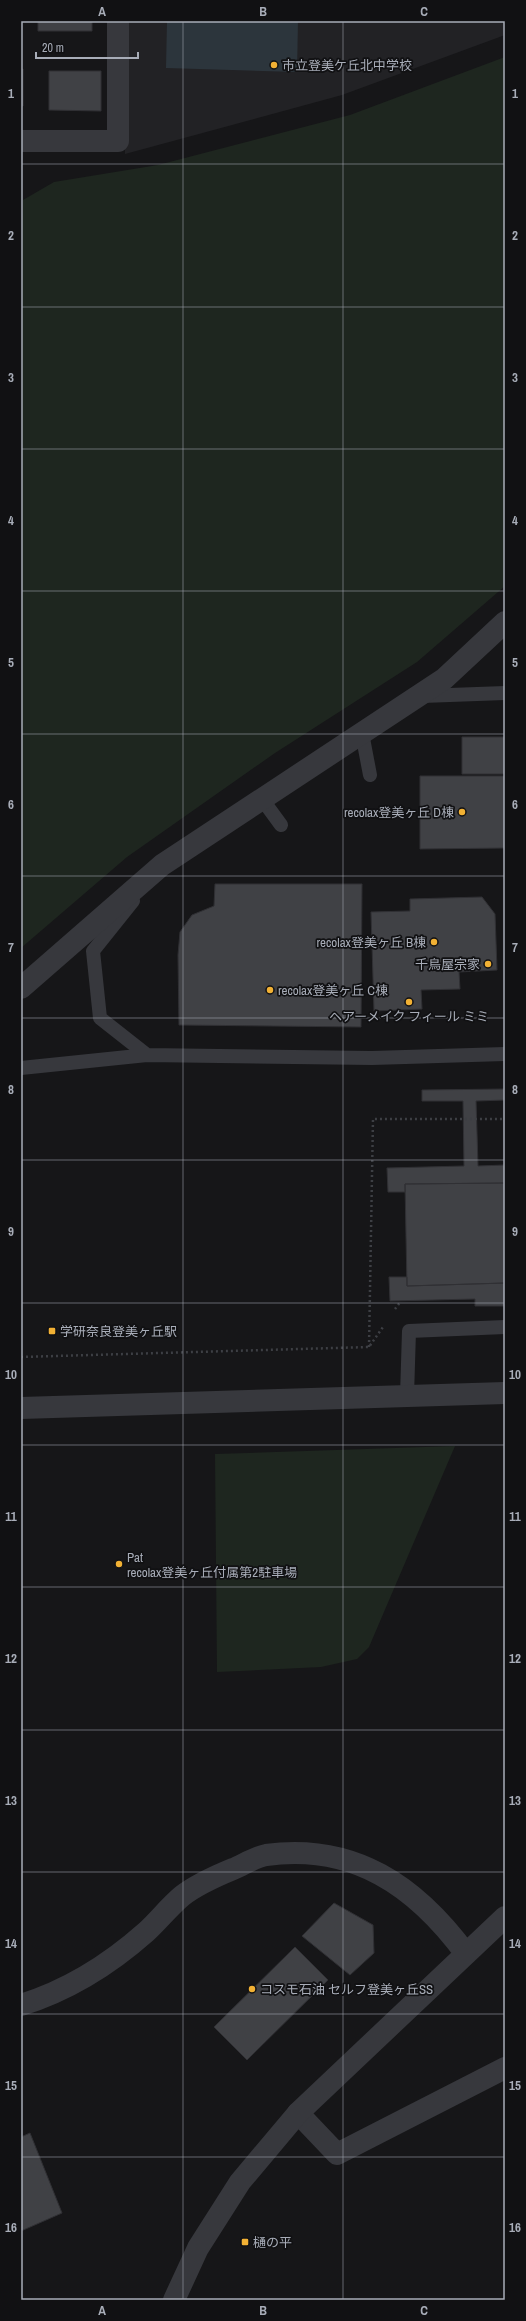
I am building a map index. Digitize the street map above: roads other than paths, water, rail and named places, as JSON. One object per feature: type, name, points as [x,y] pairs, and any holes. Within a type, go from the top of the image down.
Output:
[{"type":"street","points":[[21,141],[118,141],[118,21]]},
{"type":"street","points":[[21,988],[162,865],[444,679],[505,622]]},
{"type":"street","points":[[21,1408],[505,1393]]},
{"type":"street","points":[[21,2005],[75,1982],[113,1958],[146,1932],[183,1896],[222,1874],[265,1856],[315,1854],[346,1859],[377,1872],[406,1891],[446,1926],[466,1954]]},
{"type":"street","points":[[174,2300],[198,2248],[240,2182],[298,2112],[505,1918]]},
{"type":"street","points":[[298,2112],[337,2154],[505,2068]]},
{"type":"lane","points":[[419,696],[505,693]]},
{"type":"lane","points":[[362,733],[370,775]]},
{"type":"lane","points":[[262,799],[280,825]]},
{"type":"lane","points":[[147,1055],[100,1018],[93,951],[162,865]]},
{"type":"lane","points":[[21,1068],[147,1055],[372,1058],[505,1054]]},
{"type":"lane","points":[[406,1396],[409,1331],[505,1327]]},
{"type":"place","name":"市立登美ケ丘北中学校","points":[[274,65]]},
{"type":"place","name":"recolax登美ヶ丘 D棟","points":[[462,812]]},
{"type":"place","name":"recolax登美ヶ丘 B棟","points":[[434,942]]},
{"type":"place","name":"千鳥屋宗家","points":[[488,964]]},
{"type":"place","name":"recolax登美ヶ丘 C棟","points":[[270,990]]},
{"type":"place","name":"ヘアーメイク フィール ミミ","points":[[409,1002]]},
{"type":"place","name":"学研奈良登美ヶ丘駅","points":[[52,1331]]},
{"type":"place","name":"Pat recolax登美ヶ丘付属第2駐車場","points":[[119,1564]]},
{"type":"place","name":"コスモ石油 セルフ登美ヶ丘SS","points":[[252,1989]]},
{"type":"place","name":"樋の平","points":[[245,2242]]}]
